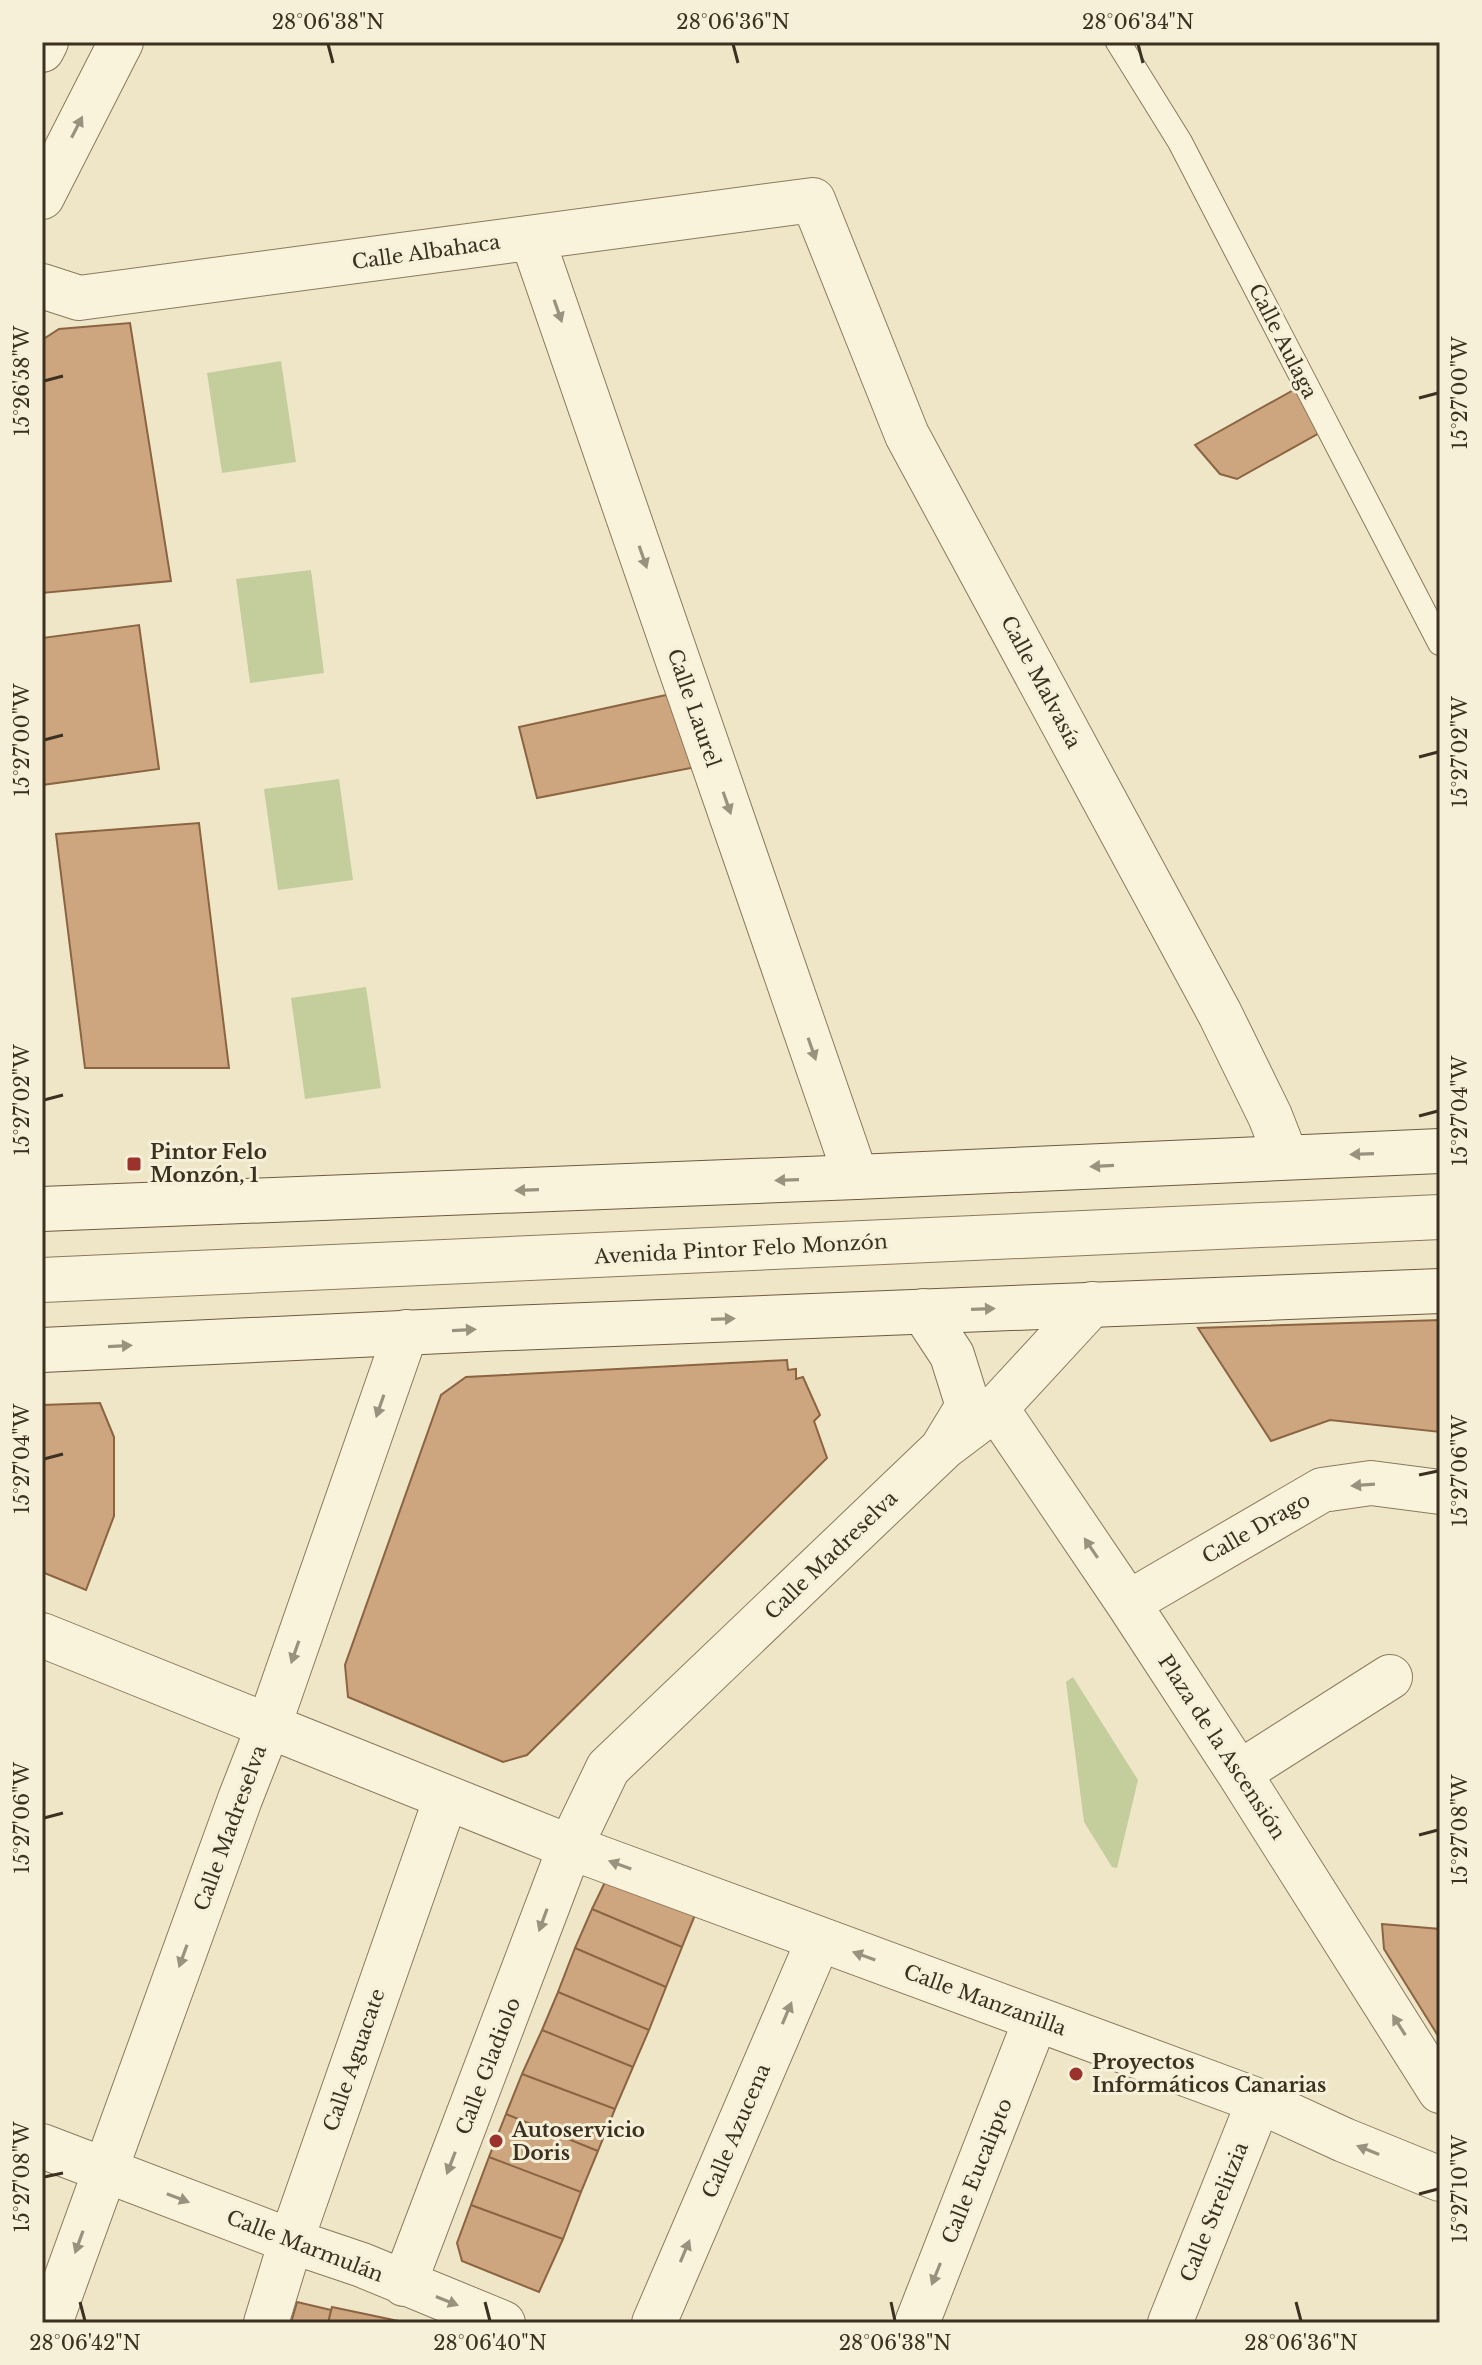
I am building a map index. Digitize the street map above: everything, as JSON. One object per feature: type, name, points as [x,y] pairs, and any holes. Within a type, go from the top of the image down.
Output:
[{"type":"street","points":[[42,50],[46,42]]},
{"type":"street","points":[[42,197],[121,42]]},
{"type":"street","name":"Calle Albahaca","points":[[42,286],[79,298],[813,200]]},
{"type":"street","name":"Calle Malvasía","points":[[813,200],[907,435],[1220,1014],[1270,1116],[1286,1157]]},
{"type":"street","name":"Calle Laurel","points":[[532,238],[856,1177]]},
{"type":"street","points":[[42,1209],[1440,1151]]},
{"type":"street","name":"Avenida Pintor Felo Monzón","points":[[42,1280],[1440,1217]]},
{"type":"street","points":[[42,1350],[406,1332],[1440,1291]]},
{"type":"street","name":"Calle Madreselva","points":[[570,1847],[608,1768],[943,1448],[996,1408],[1092,1304]]},
{"type":"street","name":"Calle Madreselva","points":[[923,1311],[952,1355],[968,1406],[943,1448]]},
{"type":"street","name":"Calle Madreselva","points":[[50,2323],[269,1725],[406,1332]]},
{"type":"street","name":"Plaza de la Ascensión","points":[[996,1408],[1239,1773],[1440,2091]]},
{"type":"street","name":"Calle Drago","points":[[1128,1603],[1322,1490],[1371,1483],[1440,1492]]},
{"type":"street","name":"Calle Manzanilla","points":[[42,1635],[570,1847],[1259,2101],[1440,2179]]},
{"type":"street","points":[[1239,1773],[1390,1677]]},
{"type":"street","name":"Calle Aguacate","points":[[266,2323],[291,2241],[446,1798]]},
{"type":"street","name":"Calle Gladiolo","points":[[404,2284],[570,1847]]},
{"type":"street","name":"Calle Azucena","points":[[654,2323],[819,1939]]},
{"type":"street","name":"Calle Eucalipto","points":[[917,2323],[1036,2019]]},
{"type":"street","name":"Calle Strelitzia","points":[[1170,2323],[1259,2101]]},
{"type":"street","name":"Calle Marmulán","points":[[42,2146],[362,2265],[503,2323]]},
{"type":"lane","name":"Calle Aulaga","points":[[1118,42],[1180,142],[1440,643]]},
{"type":"green space","points":[[281,361],[296,462],[222,473],[207,373]]},
{"type":"green space","points":[[311,570],[324,673],[250,683],[236,579]]},
{"type":"green space","points":[[339,779],[353,880],[278,890],[264,789]]},
{"type":"green space","points":[[366,987],[381,1088],[305,1099],[291,998]]},
{"type":"green space","points":[[1073,1677],[1138,1780],[1117,1868],[1112,1867],[1084,1822],[1066,1682]]},
{"type":"building","points":[[130,323],[171,581],[42,593],[42,340],[59,329]]},
{"type":"building","points":[[1297,388],[1321,432],[1237,479],[1220,474],[1195,445]]},
{"type":"building","points":[[139,625],[159,769],[42,785],[42,638]]},
{"type":"building","points":[[680,692],[696,767],[537,798],[519,727]]},
{"type":"building","points":[[199,823],[229,1068],[85,1068],[56,834]]},
{"type":"building","points":[[1440,1320],[1440,1432],[1330,1420],[1271,1441],[1198,1328]]},
{"type":"building","points":[[787,1360],[788,1370],[796,1369],[796,1379],[803,1377],[820,1415],[814,1421],[827,1458],[527,1755],[503,1762],[348,1697],[345,1665],[441,1395],[466,1377]]},
{"type":"building","points":[[100,1403],[114,1437],[114,1516],[86,1590],[42,1572],[42,1405]]},
{"type":"building","points":[[605,1882],[695,1915],[682,1947],[592,1909]]},
{"type":"building","points":[[592,1909],[682,1947],[666,1987],[575,1948]]},
{"type":"building","points":[[1382,1924],[1440,1929],[1440,2039],[1384,1949]]},
{"type":"building","points":[[575,1948],[666,1987],[649,2030],[558,1992]]},
{"type":"building","points":[[558,1992],[649,2030],[633,2067],[542,2030]]},
{"type":"building","points":[[542,2030],[633,2067],[615,2109],[522,2074]]},
{"type":"building","points":[[522,2074],[615,2109],[598,2151],[506,2114]]},
{"type":"building","points":[[506,2114],[598,2151],[581,2192],[489,2157]]},
{"type":"building","points":[[489,2157],[581,2192],[563,2239],[471,2205]]},
{"type":"building","points":[[471,2205],[563,2239],[539,2292],[462,2261],[457,2243]]},
{"type":"building","points":[[297,2302],[331,2310],[328,2323],[291,2323]]},
{"type":"building","points":[[332,2307],[408,2323],[328,2323]]},
{"type":"place","name":"Pintor Felo Monzón, 1","points":[[134,1164]]},
{"type":"place","name":"Proyectos Informáticos Canarias","points":[[1076,2074]]},
{"type":"place","name":"Autoservicio Doris","points":[[496,2141]]}]
